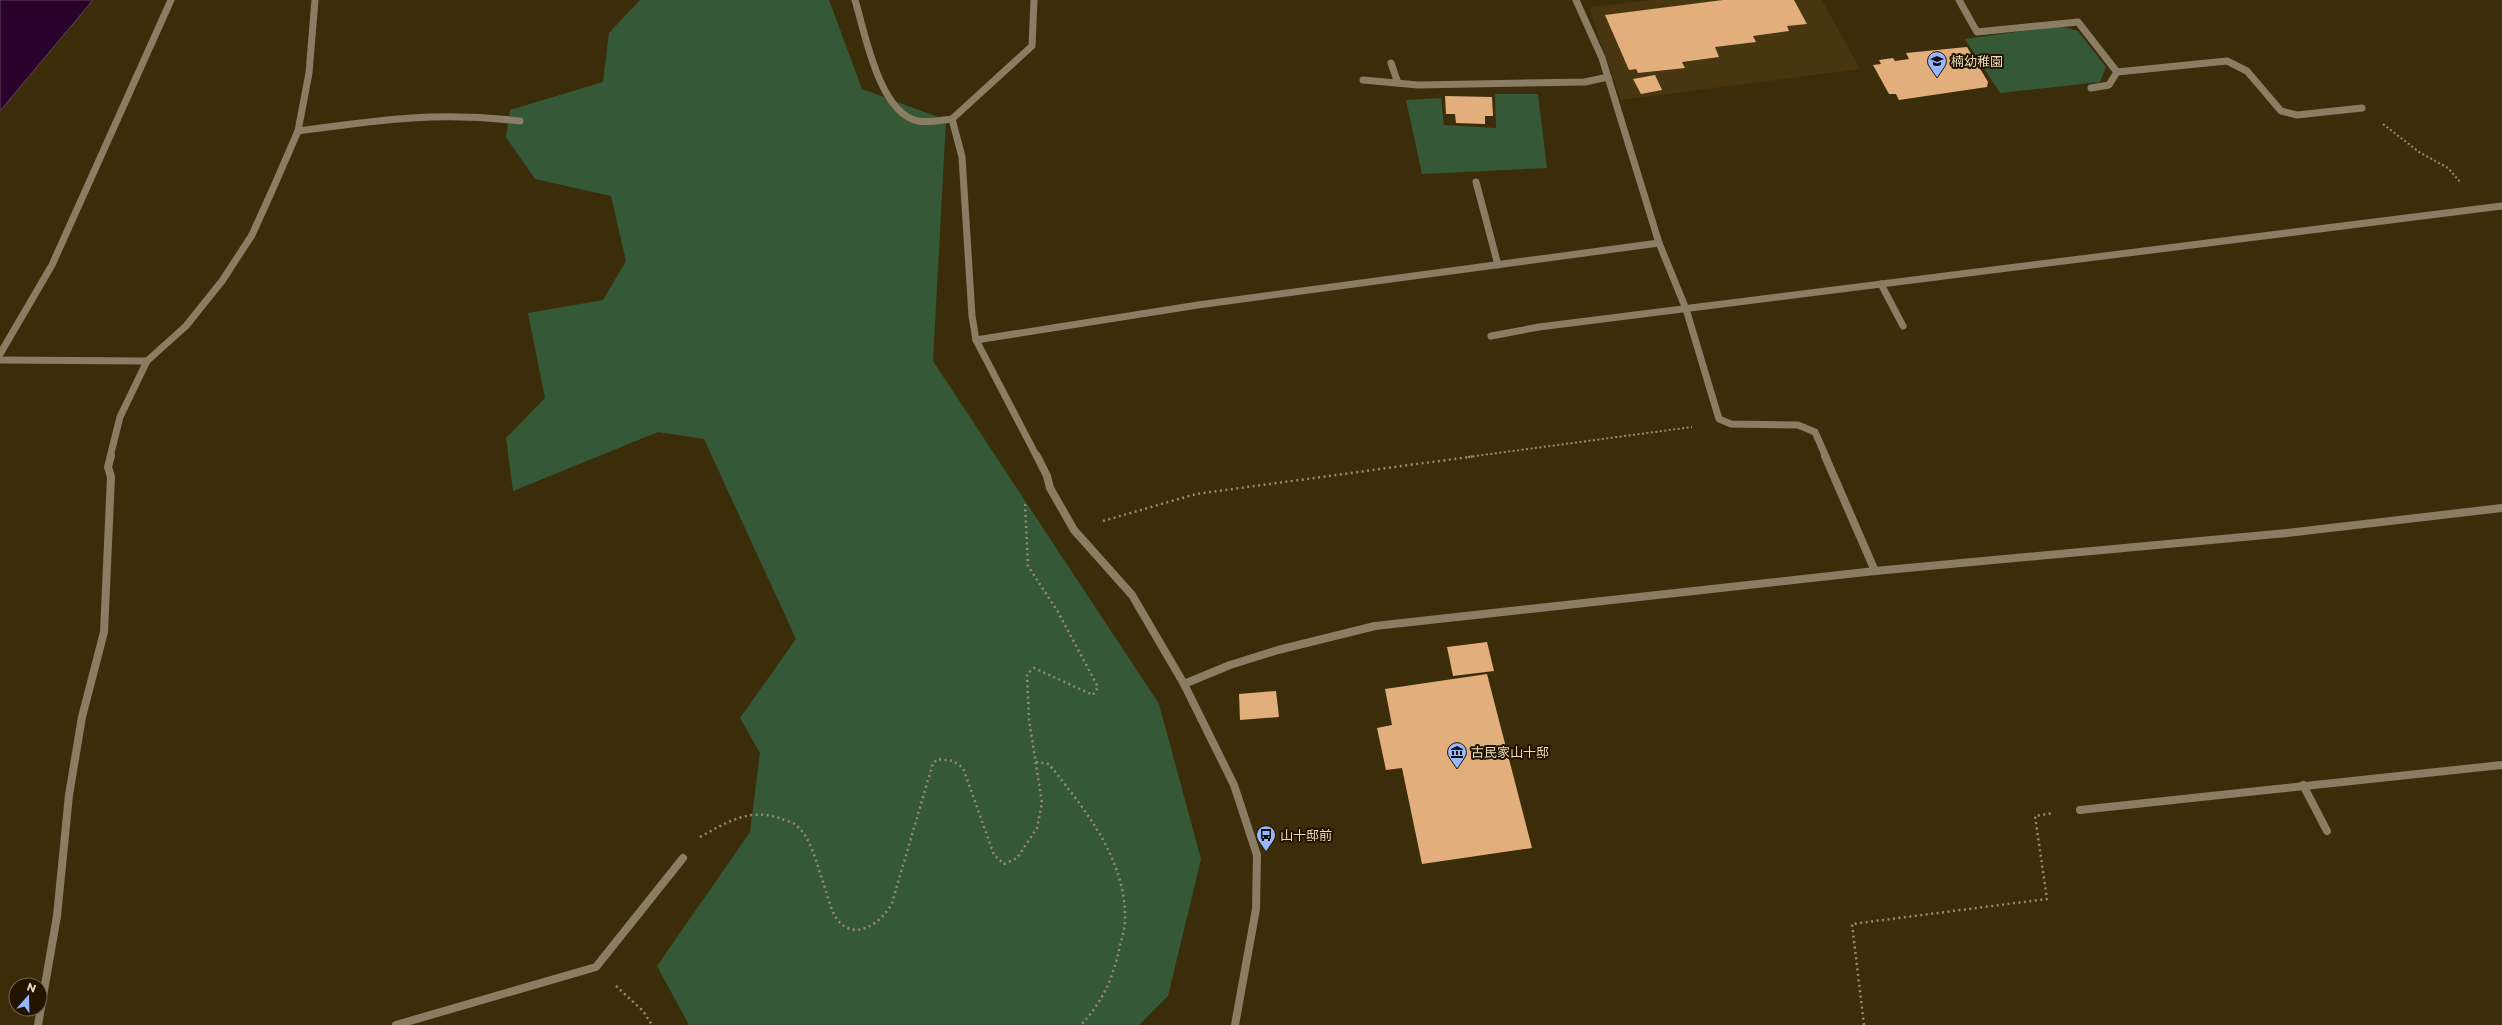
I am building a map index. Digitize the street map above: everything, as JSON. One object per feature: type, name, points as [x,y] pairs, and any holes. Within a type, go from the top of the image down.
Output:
[{"type":"street","points":[[0,354],[52,265],[171,0]]},
{"type":"street","points":[[38,1025],[57,916],[69,795],[82,717],[104,632],[111,477],[108,467],[120,417],[147,361],[186,326],[222,281],[252,235],[298,130],[308,73],[316,0]]},
{"type":"street","points":[[855,0],[877,75],[898,111],[918,121],[952,119],[1032,46],[1034,0]]},
{"type":"street","points":[[1578,0],[1608,76],[1659,244],[1686,308],[1719,419],[1731,424],[1798,425],[1814,432],[1875,571]]},
{"type":"street","points":[[1959,0],[1977,32],[2078,22],[2118,72]]},
{"type":"street","points":[[2091,88],[2109,85],[2118,72],[2227,61],[2247,71],[2281,111],[2297,115],[2362,108]]},
{"type":"street","points":[[1391,63],[1398,83]]},
{"type":"street","points":[[1363,80],[1418,85],[1585,82],[1608,76]]},
{"type":"street","points":[[298,130],[397,117],[432,115],[480,116],[520,120]]},
{"type":"street","points":[[952,119],[962,157],[976,340],[1047,476],[1050,488],[1074,530],[1132,595],[1184,684],[1234,785],[1257,855],[1256,909],[1235,1025]]},
{"type":"street","points":[[1476,182],[1498,265]]},
{"type":"street","points":[[1491,336],[1539,327],[1686,308],[2502,206]]},
{"type":"street","points":[[976,340],[1198,305],[1659,244]]},
{"type":"street","points":[[1881,284],[1903,326]]},
{"type":"street","points":[[0,360],[147,361]]},
{"type":"street","points":[[1184,684],[1211,672],[1302,642],[1375,626],[1875,571],[2287,533],[2502,508]]},
{"type":"street","points":[[2080,810],[2303,785],[2502,765]]},
{"type":"street","points":[[2303,785],[2327,831]]},
{"type":"street","points":[[396,1025],[556,980],[596,967],[683,858]]},
{"type":"path","points":[[2362,108],[2419,152],[2448,168],[2482,208]]},
{"type":"path","points":[[1074,530],[1196,494],[1708,425],[1719,419]]},
{"type":"path","points":[[683,858],[696,839],[723,824],[748,814],[773,816],[796,825],[807,840],[837,919],[844,927],[859,931],[874,927],[889,911],[899,883],[933,763],[938,759],[953,761],[963,768],[994,855],[1004,864],[1017,858],[1037,828],[1042,804],[1029,720],[1027,674],[1034,668],[1093,695],[1098,687],[1058,612],[1028,566],[1027,512],[1023,498]]},
{"type":"path","points":[[1036,762],[1049,764],[1099,829],[1119,870],[1125,922],[1112,980],[1102,1002],[1081,1025]]},
{"type":"path","points":[[1864,1025],[1852,924],[2047,899],[2035,816],[2080,810]]},
{"type":"path","points":[[596,967],[643,1011],[652,1025]]},
{"type":"shaded area","points":[[0,0],[93,0],[0,111]]},
{"type":"shaded area","points":[[1650,0],[1822,0],[1860,69],[1621,100],[1590,11],[1592,7]]},
{"type":"green space","points":[[640,0],[829,0],[862,89],[946,120],[933,361],[1159,704],[1201,859],[1168,996],[1139,1025],[689,1025],[657,966],[750,832],[760,753],[740,718],[796,639],[704,439],[658,432],[513,491],[506,438],[545,398],[528,313],[603,300],[626,261],[611,196],[535,179],[506,137],[510,110],[603,82],[609,33]]},
{"type":"green space","points":[[2059,26],[2078,31],[2106,67],[2100,82],[2000,93],[1965,39]]},
{"type":"green space","points":[[1495,94],[1538,94],[1547,168],[1422,174],[1406,100],[1441,98],[1444,125],[1496,128]]},
{"type":"building","points":[[1723,0],[1794,0],[1807,24],[1787,26],[1789,31],[1753,36],[1756,42],[1715,47],[1719,57],[1682,62],[1685,68],[1638,73],[1636,69],[1629,70],[1605,15]]},
{"type":"building","points":[[1967,47],[1988,82],[1987,87],[1899,100],[1896,94],[1889,94],[1873,65],[1881,64],[1879,60],[1893,58],[1895,61],[1909,59],[1906,53]]},
{"type":"building","points":[[1655,75],[1662,90],[1641,94],[1633,79]]},
{"type":"building","points":[[1445,96],[1492,97],[1493,116],[1485,116],[1485,124],[1456,123],[1455,114],[1446,114]]},
{"type":"building","points":[[1487,642],[1494,671],[1453,676],[1447,647]]},
{"type":"building","name":"古民家山十邸","points":[[1487,674],[1532,848],[1422,864],[1402,768],[1386,770],[1377,728],[1392,725],[1385,689]]},
{"type":"building","points":[[1276,691],[1279,717],[1240,720],[1239,694]]},
{"type":"place","name":"楠幼稚園","points":[[1937,78]]},
{"type":"place","name":"古民家山十邸","points":[[1457,769]]},
{"type":"place","name":"山十邸前","points":[[1266,852]]}]
